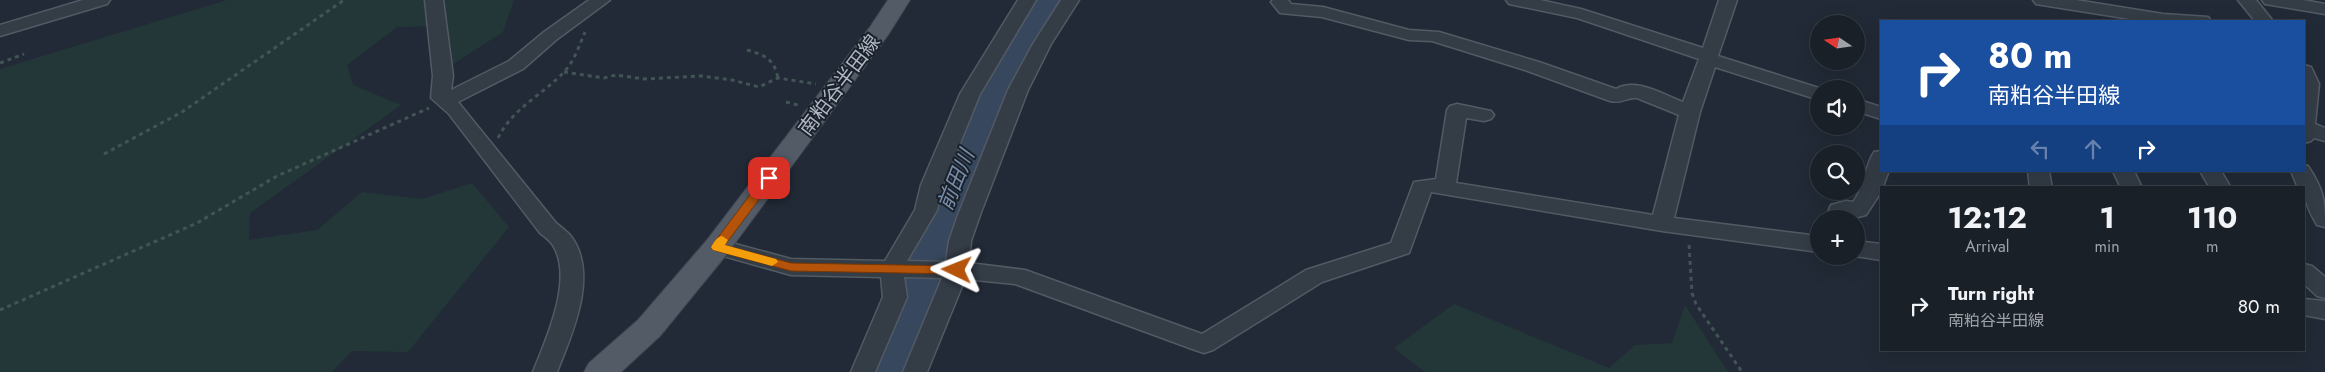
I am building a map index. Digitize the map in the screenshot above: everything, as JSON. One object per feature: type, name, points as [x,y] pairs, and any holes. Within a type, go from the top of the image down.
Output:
[{"type":"main road","name":"南粕谷半田線","points":[[600,372],[648,328],[717,247],[838,86],[899,0]]},
{"type":"street","points":[[0,31],[101,0]]},
{"type":"street","points":[[434,0],[443,76],[441,98],[456,110],[548,228],[565,242],[573,263],[564,324],[545,372]]},
{"type":"street","points":[[445,101],[516,65],[601,0]]},
{"type":"street","points":[[863,372],[896,297],[892,268],[926,210],[932,185],[970,94],[1027,0]]},
{"type":"street","points":[[915,372],[957,270],[960,242],[969,215],[1018,90],[1042,44],[1070,0]]},
{"type":"street","points":[[1515,0],[1581,14],[1810,91]]},
{"type":"street","points":[[1662,224],[1690,112],[1728,0]]},
{"type":"street","points":[[2042,0],[2099,14],[2182,20]]},
{"type":"street","points":[[2247,0],[2263,20]]},
{"type":"street","points":[[2271,0],[2325,9]]},
{"type":"street","points":[[1277,3],[1286,9],[1323,12],[1409,35],[1433,36],[1532,66],[1597,88],[1617,97],[1627,91],[1640,92],[1690,112]]},
{"type":"street","points":[[2306,76],[2325,96]]},
{"type":"street","points":[[2306,76],[2305,132],[2325,135]]},
{"type":"street","points":[[1865,108],[1880,113]]},
{"type":"street","points":[[1445,187],[1458,110],[1484,114]]},
{"type":"street","points":[[1839,210],[1846,208],[1858,210],[1866,201],[1875,186],[1880,162]]},
{"type":"street","points":[[2038,172],[2041,186]]},
{"type":"street","points":[[2124,172],[2131,186]]},
{"type":"street","points":[[2211,172],[2220,186]]},
{"type":"street","points":[[2301,172],[2325,220]]},
{"type":"street","points":[[717,247],[791,267],[957,270],[1017,276],[1204,344],[1314,276],[1401,248],[1422,187],[1430,185],[1662,224],[1810,243]]},
{"type":"street","points":[[1865,250],[1880,252]]},
{"type":"street","points":[[2305,273],[2325,290]]},
{"type":"street","points":[[2305,308],[2325,310]]},
{"type":"path","points":[[104,154],[182,112],[344,0]]},
{"type":"path","points":[[496,161],[500,158],[498,139],[503,124],[524,104],[541,93],[564,72],[578,54],[590,22],[573,20]]},
{"type":"path","points":[[746,50],[772,59],[776,64],[778,78]]},
{"type":"path","points":[[0,63],[24,54]]},
{"type":"path","points":[[564,72],[604,78],[616,75],[644,79],[701,76],[732,80],[759,87],[778,78],[838,86]]},
{"type":"path","points":[[0,310],[198,224],[277,176],[445,101]]},
{"type":"path","points":[[1688,227],[1692,292],[1696,304],[1742,372]]},
{"type":"shaded area","points":[[227,0],[514,0],[503,32],[450,66],[441,26],[397,27],[347,65],[353,85],[401,105],[250,213],[249,240],[317,230],[362,192],[422,199],[472,183],[509,227],[408,352],[352,351],[332,372],[0,372],[0,69]]},
{"type":"shaded area","points":[[1454,304],[1609,368],[1635,345],[1672,343],[1685,305],[1728,372],[1425,372],[1394,348]]},
{"type":"waterway","name":"前田川","points":[[890,372],[909,328],[937,227],[970,146],[997,85],[1020,42],[1049,0]]},
{"type":"slow traffic","points":[[722,240],[717,247],[772,262]]},
{"type":"route","points":[[769,178],[717,247],[791,267],[957,270]]}]
